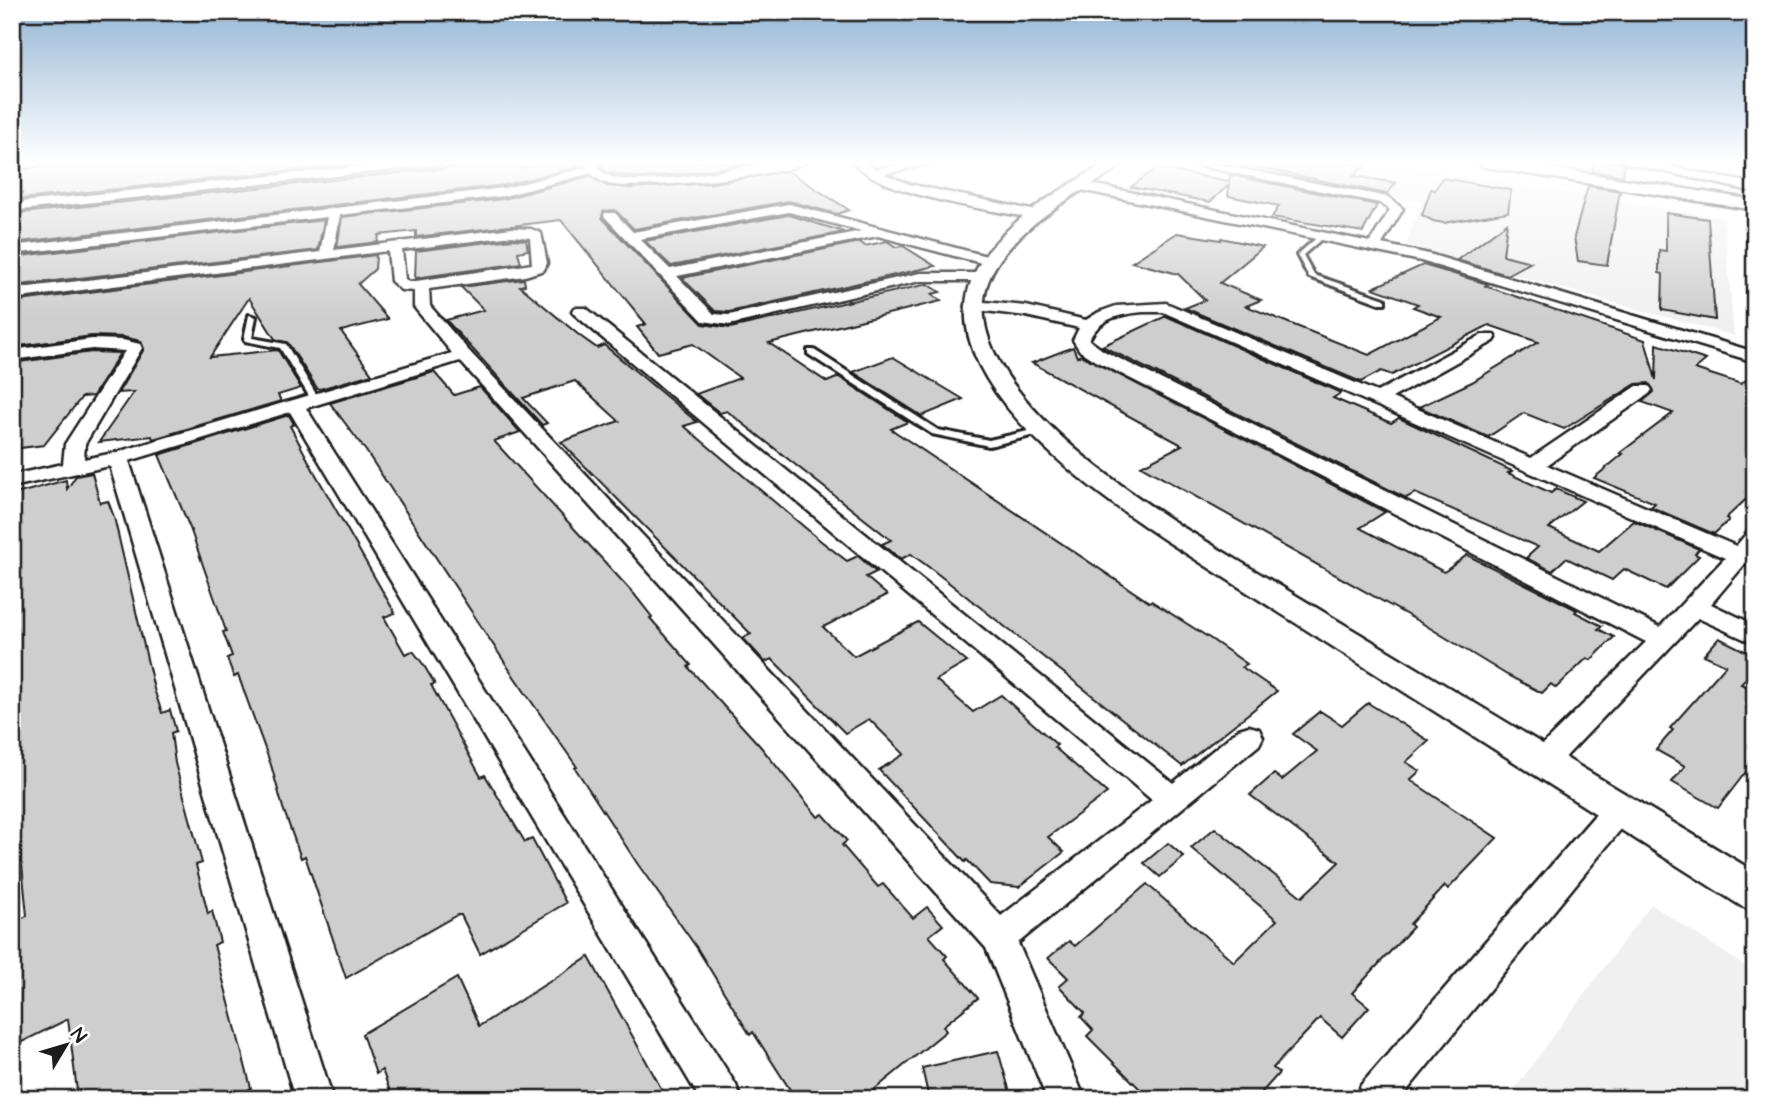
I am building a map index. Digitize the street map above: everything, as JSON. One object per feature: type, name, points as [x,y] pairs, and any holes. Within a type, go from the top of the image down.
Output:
[{"type":"street","points":[[12,250],[327,214]]},
{"type":"street","points":[[326,256],[334,214]]},
{"type":"street","points":[[630,237],[757,214]]},
{"type":"street","points":[[810,214],[877,232],[985,269]]},
{"type":"street","points":[[1031,214],[1036,215]]},
{"type":"street","points":[[1219,214],[1375,245],[1512,281],[1755,357]]},
{"type":"street","points":[[1375,245],[1394,214]]},
{"type":"street","points":[[1036,215],[985,269],[974,306],[976,325],[992,366],[1009,395],[1041,431],[1131,505],[1755,893]]},
{"type":"street","points":[[610,216],[709,318],[716,320],[920,277],[985,269]]},
{"type":"street","points":[[12,294],[512,232],[531,233],[536,236],[540,263],[534,270],[406,287],[398,281],[395,247]]},
{"type":"street","points":[[667,274],[877,232]]},
{"type":"street","points":[[421,286],[422,307],[463,355],[999,938],[1066,1099]]},
{"type":"street","points":[[974,306],[1026,311],[1088,325],[1125,309],[1148,306],[1166,308],[1531,467],[1746,547],[1664,640],[1544,761]]},
{"type":"street","points":[[580,311],[1173,800]]},
{"type":"street","points":[[1088,325],[1081,340],[1098,355],[1664,640]]},
{"type":"street","points":[[1378,399],[1488,338]]},
{"type":"street","points":[[12,355],[69,346],[119,345],[134,348],[75,444],[73,469]]},
{"type":"street","points":[[12,481],[118,458],[463,355]]},
{"type":"street","points":[[1531,467],[1643,390]]},
{"type":"street","points":[[305,402],[722,1099]]},
{"type":"street","points":[[118,458],[314,1099]]},
{"type":"street","points":[[1695,607],[1755,635]]},
{"type":"street","points":[[999,938],[1249,737]]},
{"type":"street","points":[[1375,1099],[1619,809]]},
{"type":"lane","points":[[1323,235],[1300,255],[1311,276],[1382,301]]},
{"type":"lane","points":[[252,317],[248,339],[283,346],[305,402]]},
{"type":"lane","points":[[811,352],[935,432],[989,443],[1041,431]]},
{"type":"shaded area","points":[[1417,214],[1699,214],[1724,218],[1734,336],[1406,245]]},
{"type":"shaded area","points":[[1651,904],[1755,973],[1755,1099],[1507,1099]]},
{"type":"building","points":[[13,214],[259,214],[12,243]]},
{"type":"building","points":[[370,214],[603,214],[602,218],[703,324],[730,328],[928,284],[940,292],[932,294],[941,301],[769,343],[827,382],[839,377],[908,422],[891,429],[1149,602],[1211,639],[1247,664],[1242,667],[1277,691],[1182,766],[911,554],[901,559],[882,544],[891,540],[727,411],[720,413],[696,394],[740,378],[693,344],[658,353],[637,327],[646,324],[561,220],[416,237],[416,231],[379,235],[378,242],[337,247],[342,217]]},
{"type":"building","points":[[619,214],[718,214],[634,229]]},
{"type":"building","points":[[1274,214],[1372,214],[1363,232],[1272,217]]},
{"type":"building","points":[[1422,214],[1497,214],[1444,223]]},
{"type":"building","points":[[1580,214],[1616,214],[1607,265],[1578,261],[1574,237]]},
{"type":"building","points":[[1666,214],[1708,219],[1715,320],[1662,310],[1663,274],[1659,273],[1659,250],[1666,251]]},
{"type":"building","points":[[789,215],[844,232],[671,266],[645,241]]},
{"type":"building","points":[[324,220],[318,250],[12,286],[12,257]]},
{"type":"building","points":[[1507,223],[1503,255],[1531,262],[1507,275],[1457,260]]},
{"type":"building","points":[[1177,233],[1221,238],[1263,247],[1220,283],[1261,300],[1246,306],[1369,355],[1441,317],[1413,307],[1418,304],[1373,288],[1423,265],[1488,284],[1485,286],[1645,340],[1656,380],[1657,344],[1706,360],[1695,369],[1741,384],[1755,373],[1755,491],[1726,518],[1729,520],[1714,534],[1651,507],[1655,503],[1594,478],[1623,454],[1620,453],[1673,413],[1642,402],[1654,392],[1649,383],[1636,384],[1564,429],[1524,413],[1488,437],[1419,407],[1472,382],[1538,342],[1489,325],[1392,375],[1381,371],[1361,382],[1185,308],[1205,300],[1178,274],[1132,262]]},
{"type":"building","points":[[512,239],[526,240],[528,250],[518,252],[521,263],[415,278],[416,251]]},
{"type":"building","points":[[887,241],[896,247],[903,246],[935,266],[729,312],[715,311],[682,278],[860,242],[865,246]]},
{"type":"building","points":[[376,255],[375,269],[358,284],[388,319],[341,331],[372,374],[317,388],[288,343],[275,339],[249,298],[210,357],[278,350],[301,388],[278,395],[281,401],[153,439],[152,436],[99,442],[134,392],[118,393],[144,349],[141,341],[123,337],[92,336],[12,347],[12,302]]},
{"type":"building","points":[[524,279],[525,285],[520,286],[597,348],[604,345],[697,422],[684,426],[821,541],[847,561],[858,556],[876,572],[866,577],[887,595],[823,627],[854,656],[918,622],[967,662],[936,680],[973,712],[1001,695],[1057,745],[1054,747],[1107,793],[1048,837],[1064,852],[1019,887],[990,884],[967,860],[965,862],[879,770],[904,754],[869,719],[845,733],[772,659],[765,662],[743,638],[751,634],[561,442],[619,421],[575,381],[523,398],[547,423],[542,425],[446,320],[484,310],[461,287]]},
{"type":"building","points":[[1166,316],[1341,393],[1333,398],[1391,423],[1399,418],[1512,471],[1508,473],[1551,493],[1556,489],[1583,501],[1549,528],[1599,551],[1634,521],[1699,549],[1695,554],[1699,556],[1666,589],[1624,569],[1612,580],[1566,558],[1552,571],[1526,558],[1538,547],[1415,493],[1406,498],[1102,346]]},
{"type":"building","points":[[1073,347],[1077,357],[1081,355],[1385,512],[1360,528],[1444,572],[1467,555],[1577,610],[1575,612],[1602,626],[1598,629],[1614,637],[1556,688],[1551,684],[1542,693],[1507,675],[1425,625],[1141,466],[1182,445],[1032,363]]},
{"type":"building","points":[[92,352],[120,353],[93,396],[82,397],[44,445],[12,449],[12,363]]},
{"type":"building","points":[[893,357],[963,399],[922,416],[853,372]]},
{"type":"building","points":[[434,372],[454,395],[480,387],[520,432],[494,441],[634,594],[652,617],[650,618],[691,665],[688,667],[760,746],[818,817],[823,814],[847,841],[842,845],[878,887],[883,884],[913,918],[927,907],[943,925],[929,936],[947,956],[944,959],[978,998],[943,1026],[946,1031],[863,1099],[796,1099],[753,1032],[750,1035],[697,948],[637,863],[575,768],[577,767],[515,678],[366,451],[330,403]]},
{"type":"building","points":[[289,415],[294,424],[290,426],[315,473],[395,613],[384,617],[405,654],[413,651],[423,664],[435,684],[431,685],[481,777],[485,775],[525,842],[532,839],[566,903],[480,954],[461,915],[457,915],[346,978],[305,856],[301,858],[238,675],[234,677],[227,658],[232,656],[223,632],[226,631],[190,528],[159,455]]},
{"type":"building","points":[[92,473],[100,503],[108,501],[114,517],[154,689],[162,713],[170,710],[176,731],[171,733],[175,763],[202,863],[196,865],[208,914],[212,911],[220,942],[214,945],[251,1088],[232,1099],[78,1099],[68,1019],[12,1047],[12,923],[27,916],[22,865],[12,870],[12,495],[66,480],[67,489],[76,476]]},
{"type":"building","points":[[1719,638],[1755,656],[1755,668],[1741,684],[1755,690],[1755,760],[1718,808],[1672,782],[1685,766],[1656,750],[1673,730],[1670,728],[1726,665],[1704,655]]},
{"type":"building","points":[[1368,703],[1429,741],[1406,762],[1420,771],[1410,780],[1497,838],[1448,889],[1445,886],[1410,924],[1413,927],[1352,993],[1369,1007],[1342,1037],[1320,1018],[1273,1068],[1279,1073],[1256,1099],[1150,1099],[1087,1036],[1093,1030],[1081,1017],[1085,1013],[1059,986],[1068,978],[1048,958],[1069,941],[1075,946],[1147,884],[1234,962],[1277,920],[1191,848],[1215,828],[1302,897],[1339,862],[1250,795],[1274,774],[1282,780],[1317,751],[1293,734],[1320,711],[1342,725]]},
{"type":"building","points":[[1168,843],[1184,857],[1160,877],[1144,863]]},
{"type":"building","points":[[589,957],[667,1099],[393,1099],[382,1070],[376,1074],[362,1034],[457,978],[479,1026]]},
{"type":"building","points":[[998,1051],[1012,1099],[929,1099],[922,1068]]}]
